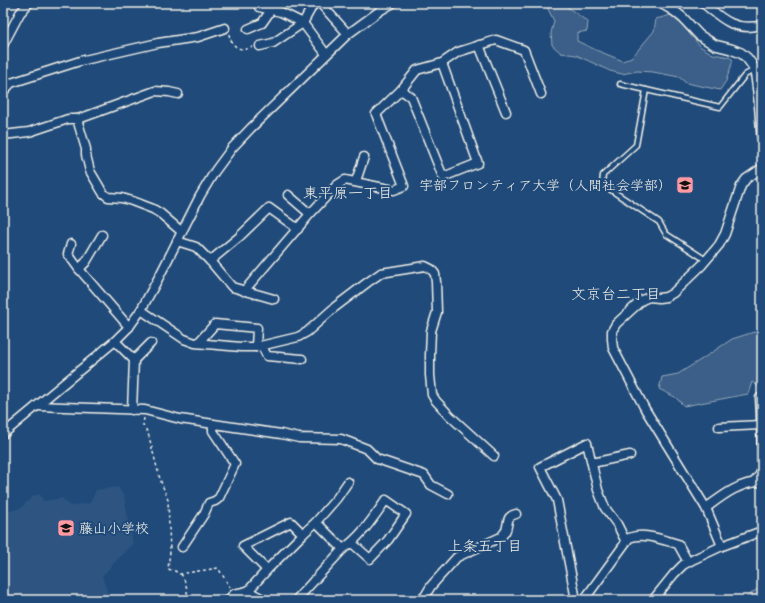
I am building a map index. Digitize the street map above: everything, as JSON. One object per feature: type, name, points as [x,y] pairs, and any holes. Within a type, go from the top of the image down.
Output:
[{"type":"street","points":[[3,45],[20,13],[29,3]]},
{"type":"street","points":[[260,46],[273,43],[296,29],[303,23],[314,3]]},
{"type":"street","points":[[320,3],[348,34]]},
{"type":"street","points":[[3,434],[116,341],[129,327],[141,310],[200,196],[215,171],[232,148],[348,34],[393,3]]},
{"type":"street","points":[[661,3],[683,18],[699,35],[715,45],[741,53],[758,68],[762,137]]},
{"type":"street","points":[[703,3],[721,19],[733,25],[741,27],[762,25]]},
{"type":"street","points":[[260,7],[281,12],[303,23],[326,54]]},
{"type":"street","points":[[248,29],[262,23],[271,10]]},
{"type":"street","points":[[3,92],[11,83],[80,61],[158,43],[198,37],[225,28]]},
{"type":"street","points":[[244,291],[337,185],[345,180],[356,181],[394,190],[404,186],[376,114],[401,90],[417,70],[442,63],[458,52],[496,40],[524,50],[541,94]]},
{"type":"street","points":[[479,45],[506,112]]},
{"type":"street","points":[[401,90],[411,97],[443,177],[478,163],[442,63]]},
{"type":"street","points":[[3,135],[28,132],[68,119],[77,119],[155,91],[178,94]]},
{"type":"street","points":[[77,119],[86,148],[90,171],[103,193],[108,197],[122,198],[143,204],[162,214],[182,232]]},
{"type":"street","points":[[356,181],[364,157]]},
{"type":"street","points":[[722,546],[706,508],[645,409],[613,348],[612,331],[616,324],[642,300],[649,297],[666,297],[673,293],[706,260],[719,245],[725,234],[741,186],[746,179],[762,168]]},
{"type":"street","points":[[288,195],[310,214]]},
{"type":"street","points":[[210,261],[269,208],[298,229]]},
{"type":"street","points":[[79,269],[86,262],[102,235]]},
{"type":"street","points":[[178,241],[196,247],[232,287],[274,299]]},
{"type":"street","points":[[71,244],[68,254],[129,327]]},
{"type":"street","points":[[141,310],[184,338],[198,343],[241,347],[259,346],[298,337],[307,332],[335,307],[381,273],[425,266],[431,268],[435,274],[436,282],[436,312],[431,331],[430,355],[432,395],[450,416],[494,456]]},
{"type":"street","points":[[198,343],[215,324],[257,328],[259,346],[267,356],[302,359]]},
{"type":"street","points":[[116,341],[134,360]]},
{"type":"street","points":[[132,410],[134,360],[150,343]]},
{"type":"street","points":[[706,508],[740,486],[759,482],[762,464],[760,398]]},
{"type":"street","points":[[37,406],[145,410],[180,419],[299,438],[341,439],[367,449],[377,459],[424,475],[431,486],[448,494]]},
{"type":"street","points":[[182,547],[204,514],[209,503],[219,498],[236,464],[213,431],[213,424]]},
{"type":"street","points":[[719,427],[762,425]]},
{"type":"street","points":[[576,600],[557,500],[540,467],[587,443],[598,490],[605,508],[617,524],[626,542]]},
{"type":"street","points":[[592,463],[630,455]]},
{"type":"street","points":[[228,600],[234,594],[248,591],[267,570],[316,522],[337,498],[348,482]]},
{"type":"street","points":[[296,600],[343,549],[352,543],[386,500],[406,514],[388,540],[370,559],[352,543]]},
{"type":"street","points":[[425,599],[431,586],[457,557],[501,537],[505,533],[509,517],[516,514]]},
{"type":"street","points":[[267,570],[243,546],[291,522],[303,534]]},
{"type":"street","points":[[316,522],[343,549]]},
{"type":"street","points":[[653,600],[683,565],[722,546],[762,531]]},
{"type":"street","points":[[584,600],[629,538],[634,536],[643,535],[678,544],[688,562]]},
{"type":"street","points":[[248,591],[265,600]]},
{"type":"lane","points":[[620,84],[720,107],[745,75],[758,68]]},
{"type":"lane","points":[[646,90],[636,145],[603,175],[602,184],[659,222],[666,234],[706,260]]},
{"type":"path","points":[[759,3],[762,14]]},
{"type":"path","points":[[225,28],[228,30],[232,44],[236,47],[242,49],[260,46]]},
{"type":"path","points":[[145,410],[143,425],[148,433],[160,478],[168,500],[170,552],[168,569],[175,571],[183,578],[187,591],[187,594],[183,600]]},
{"type":"path","points":[[180,574],[218,568],[234,594]]},
{"type":"shaded area","points":[[545,3],[562,3],[588,22],[587,31],[577,33],[577,41],[623,61],[633,56],[654,31],[656,19],[671,15],[701,47],[713,54],[729,57],[733,60],[726,81],[720,90],[686,83],[679,77],[653,72],[637,71],[622,74],[610,71],[576,55],[561,53],[552,45],[551,33],[554,21]]},
{"type":"shaded area","points":[[754,332],[762,334],[762,389],[752,382],[748,394],[684,406],[675,397],[659,389],[662,377],[678,374],[732,339]]},
{"type":"shaded area","name":"藤山小学校","points":[[118,487],[124,496],[133,543],[102,576],[110,600],[3,600],[3,513],[21,508],[34,495],[41,495],[43,501],[62,498],[70,506],[90,503],[96,490]]},
{"type":"shaded area","points":[[761,586],[762,600],[743,600]]},
{"type":"place","name":"宇部フロンティア大学（人間社会学部）","points":[[685,185]]},
{"type":"place","name":"藤山小学校","points":[[66,528]]},
{"type":"district","name":"東平原一丁目","points":[[348,193]]},
{"type":"district","name":"文京台二丁目","points":[[616,294]]},
{"type":"district","name":"上条五丁目","points":[[485,546]]}]
